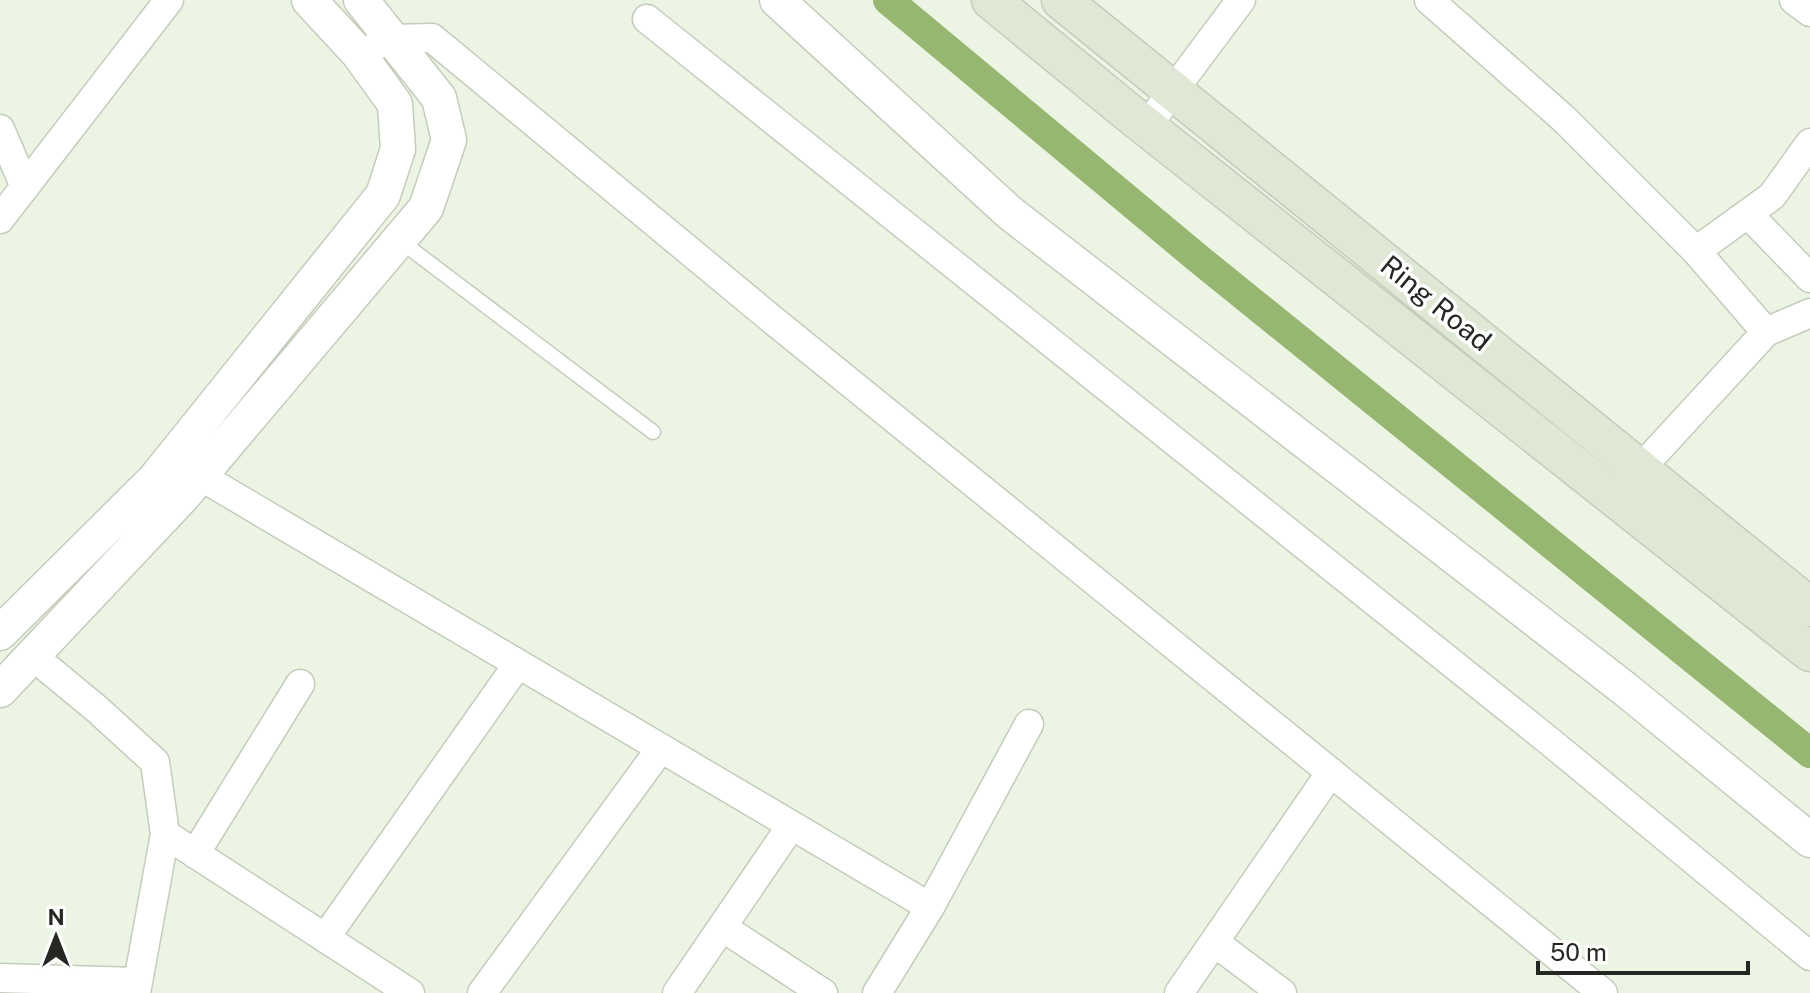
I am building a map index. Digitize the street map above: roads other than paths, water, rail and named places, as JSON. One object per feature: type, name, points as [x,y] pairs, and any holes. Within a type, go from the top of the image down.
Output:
[{"type":"main road","points":[[991,0],[1146,127],[1810,652]]},
{"type":"main road","name":"Ring Road","points":[[1061,0],[1810,607]]},
{"type":"street","points":[[0,219],[169,0]]},
{"type":"street","points":[[0,633],[155,479],[383,195],[398,149],[395,104],[358,53],[309,0]]},
{"type":"street","points":[[0,690],[200,476],[426,208],[449,140],[439,98],[361,0]]},
{"type":"street","points":[[777,0],[1010,213],[1625,689],[1810,840]]},
{"type":"street","points":[[1146,127],[1241,0]]},
{"type":"street","points":[[1429,0],[1564,119],[1696,251],[1766,332]]},
{"type":"street","points":[[1794,0],[1810,12]]},
{"type":"street","points":[[647,19],[1548,740],[1810,956]]},
{"type":"street","points":[[358,53],[392,39],[432,38],[1594,990]]},
{"type":"street","points":[[0,129],[25,187]]},
{"type":"street","points":[[1696,251],[1772,196],[1810,143]]},
{"type":"street","points":[[1748,214],[1810,278]]},
{"type":"street","points":[[1615,498],[1639,468],[1766,332],[1810,313]]},
{"type":"street","points":[[200,476],[930,907]]},
{"type":"street","points":[[0,978],[136,988],[165,834],[155,762],[34,657]]},
{"type":"street","points":[[325,938],[518,664]]},
{"type":"street","points":[[195,854],[300,684]]},
{"type":"street","points":[[877,993],[930,907],[1029,724]]},
{"type":"street","points":[[482,993],[661,748]]},
{"type":"street","points":[[1179,993],[1331,772]]},
{"type":"street","points":[[677,993],[791,826]]},
{"type":"street","points":[[165,834],[410,993]]},
{"type":"street","points":[[722,927],[823,993]]},
{"type":"street","points":[[1214,942],[1282,993]]},
{"type":"lane","points":[[399,240],[653,432]]},
{"type":"waterway","points":[[888,0],[1200,260],[1810,753]]}]
